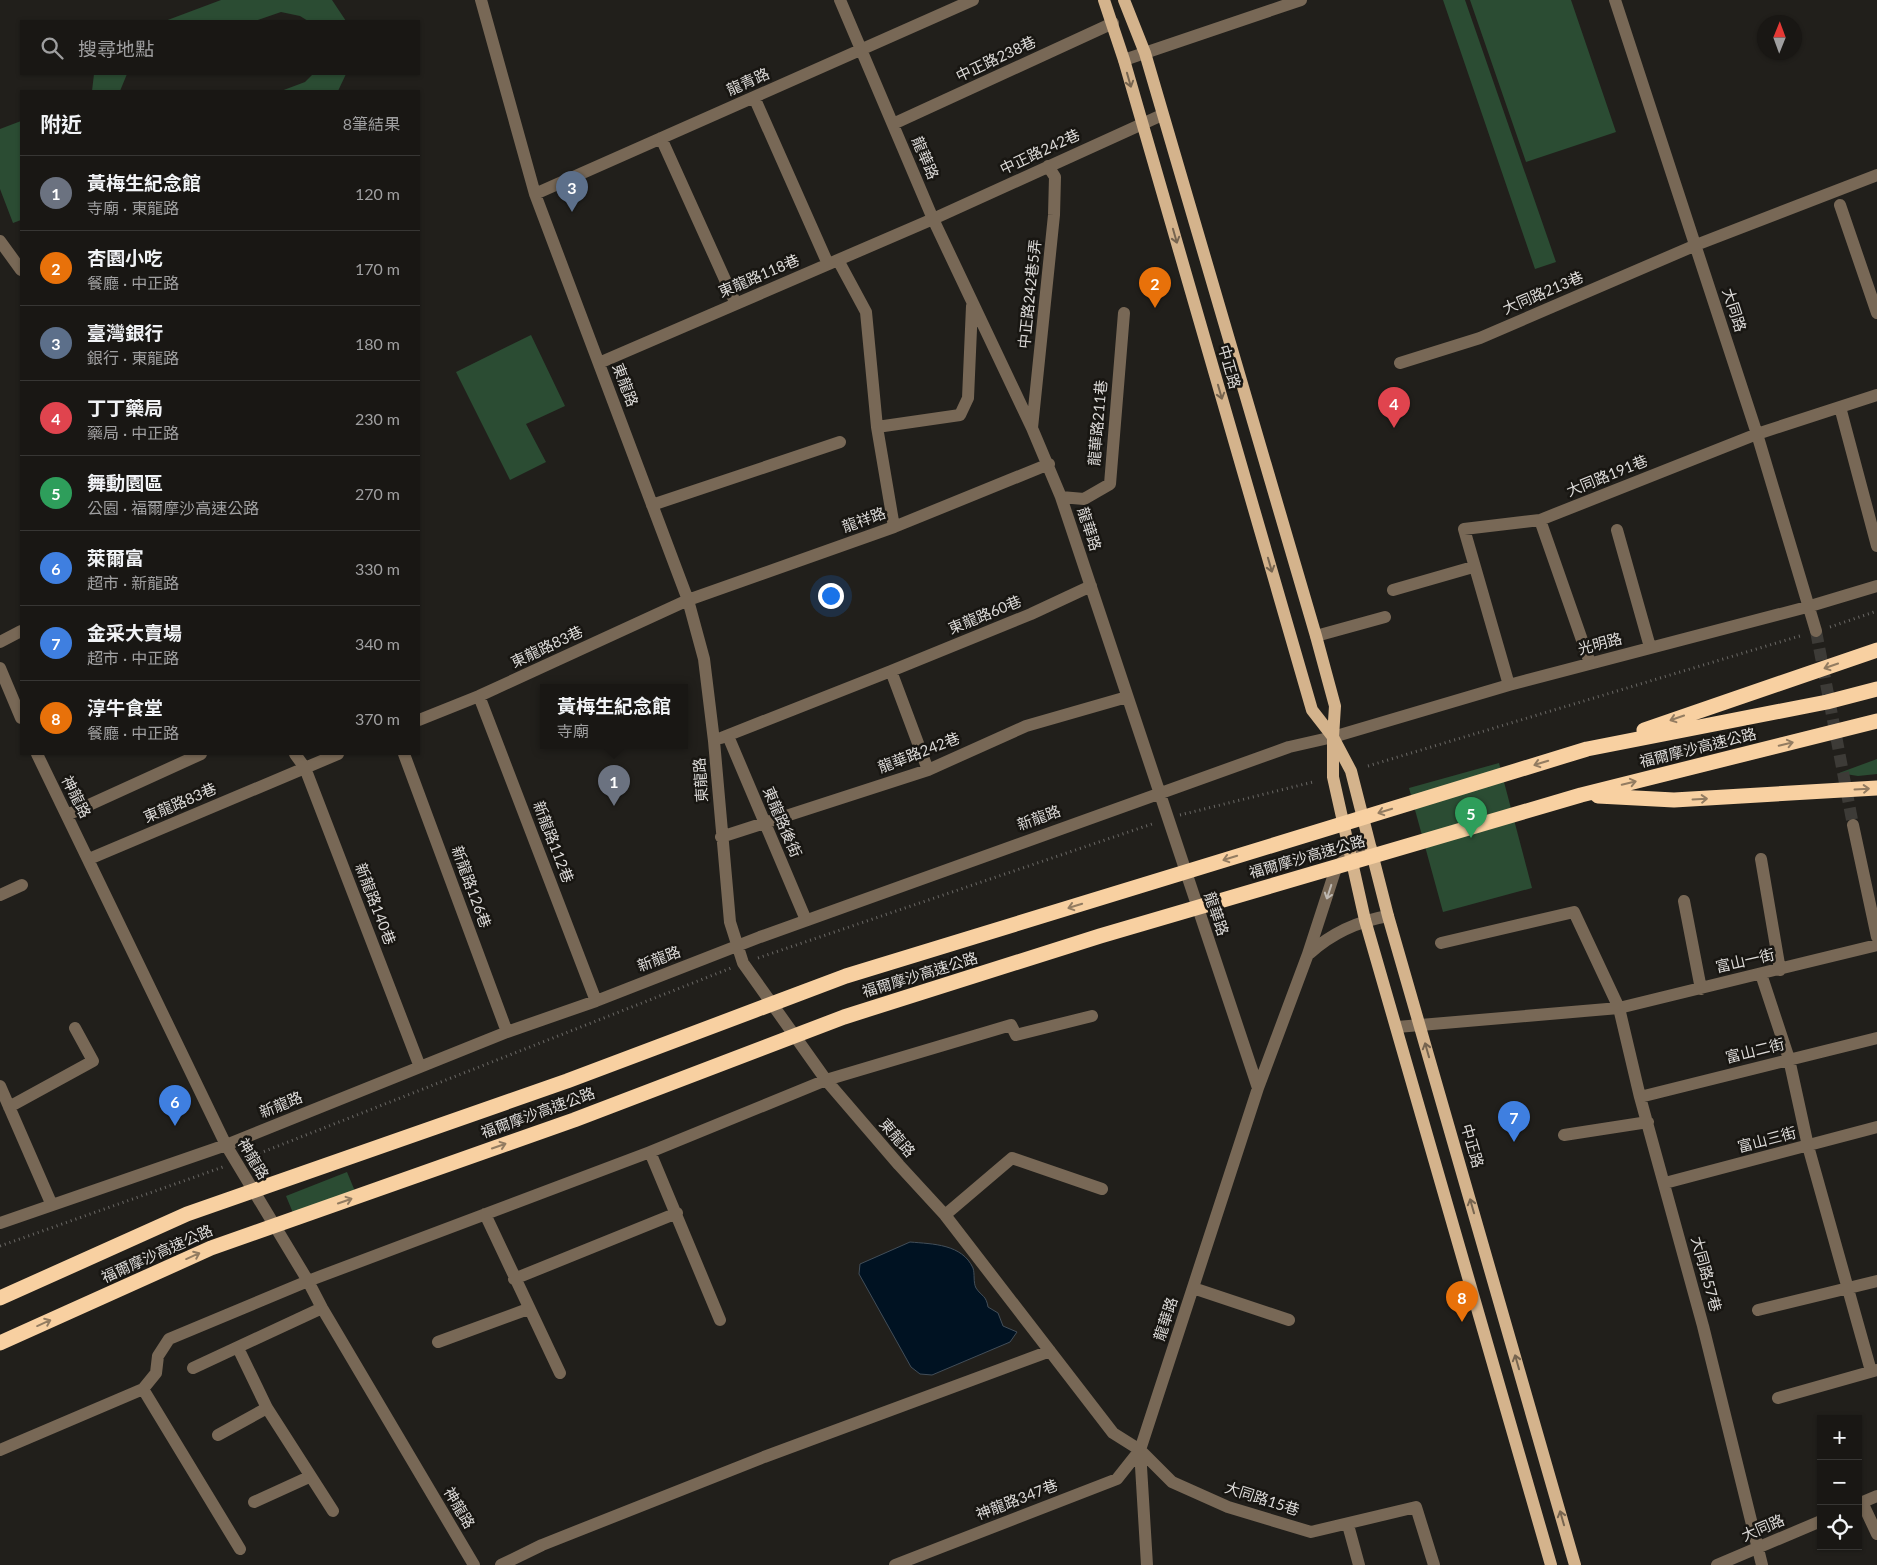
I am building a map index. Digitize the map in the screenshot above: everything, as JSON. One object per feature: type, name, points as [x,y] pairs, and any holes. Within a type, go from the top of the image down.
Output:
[{"type":"highway","points":[[1587,749],[1877,650]]},
{"type":"highway","name":"福爾摩沙高速公路","points":[[0,1298],[187,1214],[567,1080],[846,976],[1587,749],[1827,702],[1877,689]]},
{"type":"highway","name":"福爾摩沙高速公路","points":[[0,1343],[212,1248],[574,1120],[844,1017],[1100,936],[1581,795],[1877,721]]},
{"type":"highway","points":[[1581,795],[1674,800],[1877,788]]},
{"type":"main road","name":"中正路","points":[[1104,0],[1124,60],[1312,710],[1333,737],[1351,771],[1388,916],[1575,1565]]},
{"type":"main road","name":"中正路","points":[[1124,0],[1145,54],[1316,636],[1335,706],[1333,777],[1365,920],[1551,1565]]},
{"type":"main road","points":[[1264,544],[1287,539]]},
{"type":"street","name":"東龍路","points":[[481,0],[535,194],[688,600],[704,659],[714,741],[730,922],[743,963],[826,1080],[899,1165],[946,1215],[1114,1433],[1140,1450]]},
{"type":"street","name":"龍華路","points":[[840,0],[933,218],[972,305],[1032,428],[1061,497],[1258,1088]]},
{"type":"street","name":"龍青路","points":[[535,194],[973,0]]},
{"type":"street","points":[[1124,60],[1301,0]]},
{"type":"street","name":"大同路","points":[[1616,0],[1757,434],[1816,632]]},
{"type":"street","name":"中正路238巷","points":[[893,124],[1113,23]]},
{"type":"street","points":[[754,97],[833,262],[866,312],[877,427],[894,526]]},
{"type":"street","name":"中正路242巷","points":[[933,218],[1162,115]]},
{"type":"street","points":[[661,138],[736,304]]},
{"type":"street","name":"中正路242巷5弄","points":[[1032,428],[1054,215],[1055,177],[1048,166]]},
{"type":"street","name":"大同路213巷","points":[[1400,363],[1480,338],[1696,245],[1877,175]]},
{"type":"street","points":[[1840,205],[1877,313]]},
{"type":"street","name":"東龍路118巷","points":[[599,364],[933,218]]},
{"type":"street","points":[[0,241],[20,269]]},
{"type":"street","points":[[877,427],[960,415],[968,398],[972,305]]},
{"type":"street","name":"龍華路211巷","points":[[1061,497],[1084,499],[1110,484],[1124,313]]},
{"type":"street","name":"大同路191巷","points":[[1473,567],[1464,529],[1540,520],[1757,434],[1877,395]]},
{"type":"street","points":[[1840,407],[1877,546]]},
{"type":"street","points":[[652,504],[840,442]]},
{"type":"street","name":"龍祥路","points":[[688,600],[894,526],[1048,464]]},
{"type":"street","points":[[1540,520],[1590,663]]},
{"type":"street","points":[[1617,530],[1650,647]]},
{"type":"street","points":[[1393,590],[1473,567],[1509,685]]},
{"type":"street","name":"東龍路60巷","points":[[714,741],[891,672],[1031,614],[1091,586]]},
{"type":"street","name":"光明路","points":[[1333,737],[1509,685],[1807,607],[1877,586]]},
{"type":"street","name":"東龍路83巷","points":[[420,720],[479,696],[688,600]]},
{"type":"street","points":[[1316,636],[1385,617]]},
{"type":"street","points":[[0,642],[20,632]]},
{"type":"street","points":[[0,668],[20,716]]},
{"type":"street","points":[[891,672],[928,770]]},
{"type":"street","name":"新龍路112巷","points":[[479,696],[596,1001]]},
{"type":"street","name":"龍華路242巷","points":[[722,837],[928,770],[1026,726],[1127,697]]},
{"type":"street","name":"東龍路後街","points":[[728,736],[806,920]]},
{"type":"street","name":"新龍路","points":[[0,1223],[51,1203],[226,1145],[507,1032],[596,1001],[806,920],[1158,792],[1289,747],[1333,737]]},
{"type":"street","name":"神龍路","points":[[37,755],[226,1145],[474,1565]]},
{"type":"street","points":[[67,815],[199,755]]},
{"type":"street","name":"新龍路140巷","points":[[296,755],[305,768],[420,1067]]},
{"type":"street","name":"東龍路83巷","points":[[89,859],[336,755]]},
{"type":"street","name":"新龍路126巷","points":[[404,755],[507,1032]]},
{"type":"street","points":[[1853,825],[1871,877],[1877,937]]},
{"type":"street","points":[[1350,855],[1371,848]]},
{"type":"street","name":"龍華路","points":[[1147,1565],[1140,1450],[1258,1088],[1308,954],[1336,868],[1350,855]]},
{"type":"street","points":[[1761,859],[1780,970]]},
{"type":"street","points":[[0,895],[22,885]]},
{"type":"street","points":[[1684,901],[1701,988]]},
{"type":"street","name":"大同路57巷","points":[[1441,943],[1574,912],[1620,1008],[1640,1097],[1703,1326],[1762,1565]]},
{"type":"street","name":"龍華路","points":[[1308,954],[1325,939],[1365,920],[1388,916]]},
{"type":"street","name":"富山一街","points":[[1397,1027],[1420,1023],[1620,1008],[1877,945]]},
{"type":"street","points":[[1761,974],[1789,1059],[1808,1146],[1874,1371],[1778,1398]]},
{"type":"street","points":[[0,1450],[143,1389],[156,1373],[158,1356],[169,1339],[308,1281],[650,1152],[826,1080],[1011,1025],[1016,1035],[1092,1016]]},
{"type":"street","points":[[9,1108],[93,1061],[75,1028]]},
{"type":"street","name":"富山二街","points":[[1640,1097],[1877,1038]]},
{"type":"street","points":[[0,1086],[51,1203]]},
{"type":"street","points":[[1564,1135],[1648,1122]]},
{"type":"street","name":"富山三街","points":[[1665,1183],[1877,1127]]},
{"type":"street","points":[[650,1152],[720,1320]]},
{"type":"street","points":[[946,1215],[1012,1158],[1102,1189]]},
{"type":"street","points":[[514,1279],[677,1213]]},
{"type":"street","points":[[485,1214],[528,1309],[560,1373]]},
{"type":"street","points":[[1758,1310],[1877,1280]]},
{"type":"street","points":[[1193,1288],[1289,1320]]},
{"type":"street","points":[[193,1368],[322,1308]]},
{"type":"street","points":[[438,1342],[528,1309]]},
{"type":"street","points":[[238,1348],[267,1408],[309,1477],[333,1511]]},
{"type":"street","points":[[501,1565],[542,1545],[764,1457],[1050,1351]]},
{"type":"street","points":[[143,1389],[240,1549]]},
{"type":"street","points":[[218,1435],[267,1408]]},
{"type":"street","name":"大同路15巷","points":[[1140,1450],[1172,1482],[1228,1507],[1312,1532],[1348,1525],[1416,1507],[1434,1565]]},
{"type":"street","name":"神龍路347巷","points":[[895,1565],[1117,1479],[1140,1450]]},
{"type":"street","points":[[254,1502],[309,1477]]},
{"type":"street","points":[[1862,1502],[1877,1496]]},
{"type":"street","points":[[1861,1505],[1877,1534]]},
{"type":"street","name":"大同路","points":[[1717,1565],[1817,1523]]},
{"type":"street","points":[[1348,1525],[1359,1565]]},
{"type":"path","points":[[1368,766],[1877,612]]},
{"type":"path","points":[[1180,815],[1313,782]]},
{"type":"path","points":[[0,1246],[236,1162],[743,963],[1152,824]]},
{"type":"green space","points":[[221,0],[332,0],[345,20],[306,20],[300,16],[281,12],[258,20],[168,20]]},
{"type":"green space","points":[[1443,0],[1465,0],[1556,262],[1535,269]]},
{"type":"green space","points":[[1470,0],[1571,0],[1616,132],[1526,162]]},
{"type":"green space","points":[[94,75],[127,75],[120,90],[92,90]]},
{"type":"green space","points":[[312,75],[346,75],[338,90],[284,90],[305,82]]},
{"type":"green space","points":[[20,121],[20,220],[13,223],[0,189],[0,129]]},
{"type":"green space","points":[[531,335],[565,406],[526,424],[546,462],[510,480],[456,372]]},
{"type":"green space","points":[[1877,759],[1877,774],[1858,776],[1839,773]]},
{"type":"green space","points":[[1499,763],[1532,888],[1443,912],[1409,788]]},
{"type":"green space","points":[[347,1172],[359,1201],[298,1225],[286,1196]]},
{"type":"water","points":[[910,1242],[946,1247],[962,1254],[968,1260],[973,1268],[976,1288],[985,1298],[988,1307],[998,1313],[1003,1326],[1017,1332],[1010,1342],[932,1375],[920,1374],[911,1367],[859,1274],[860,1264]]},
{"type":"tunnel","points":[[1816,631],[1853,825]]},
{"type":"place","name":"臺灣銀行","points":[[572,212]]},
{"type":"place","name":"杏園小吃","points":[[1155,308]]},
{"type":"place","name":"丁丁藥局","points":[[1394,428]]},
{"type":"place","name":"黃梅生紀念館","points":[[614,806]]},
{"type":"place","name":"舞動園區","points":[[1471,838]]},
{"type":"place","name":"萊爾富","points":[[175,1126]]},
{"type":"place","name":"金采大賣場","points":[[1514,1142]]},
{"type":"place","name":"淳牛食堂","points":[[1462,1322]]}]
